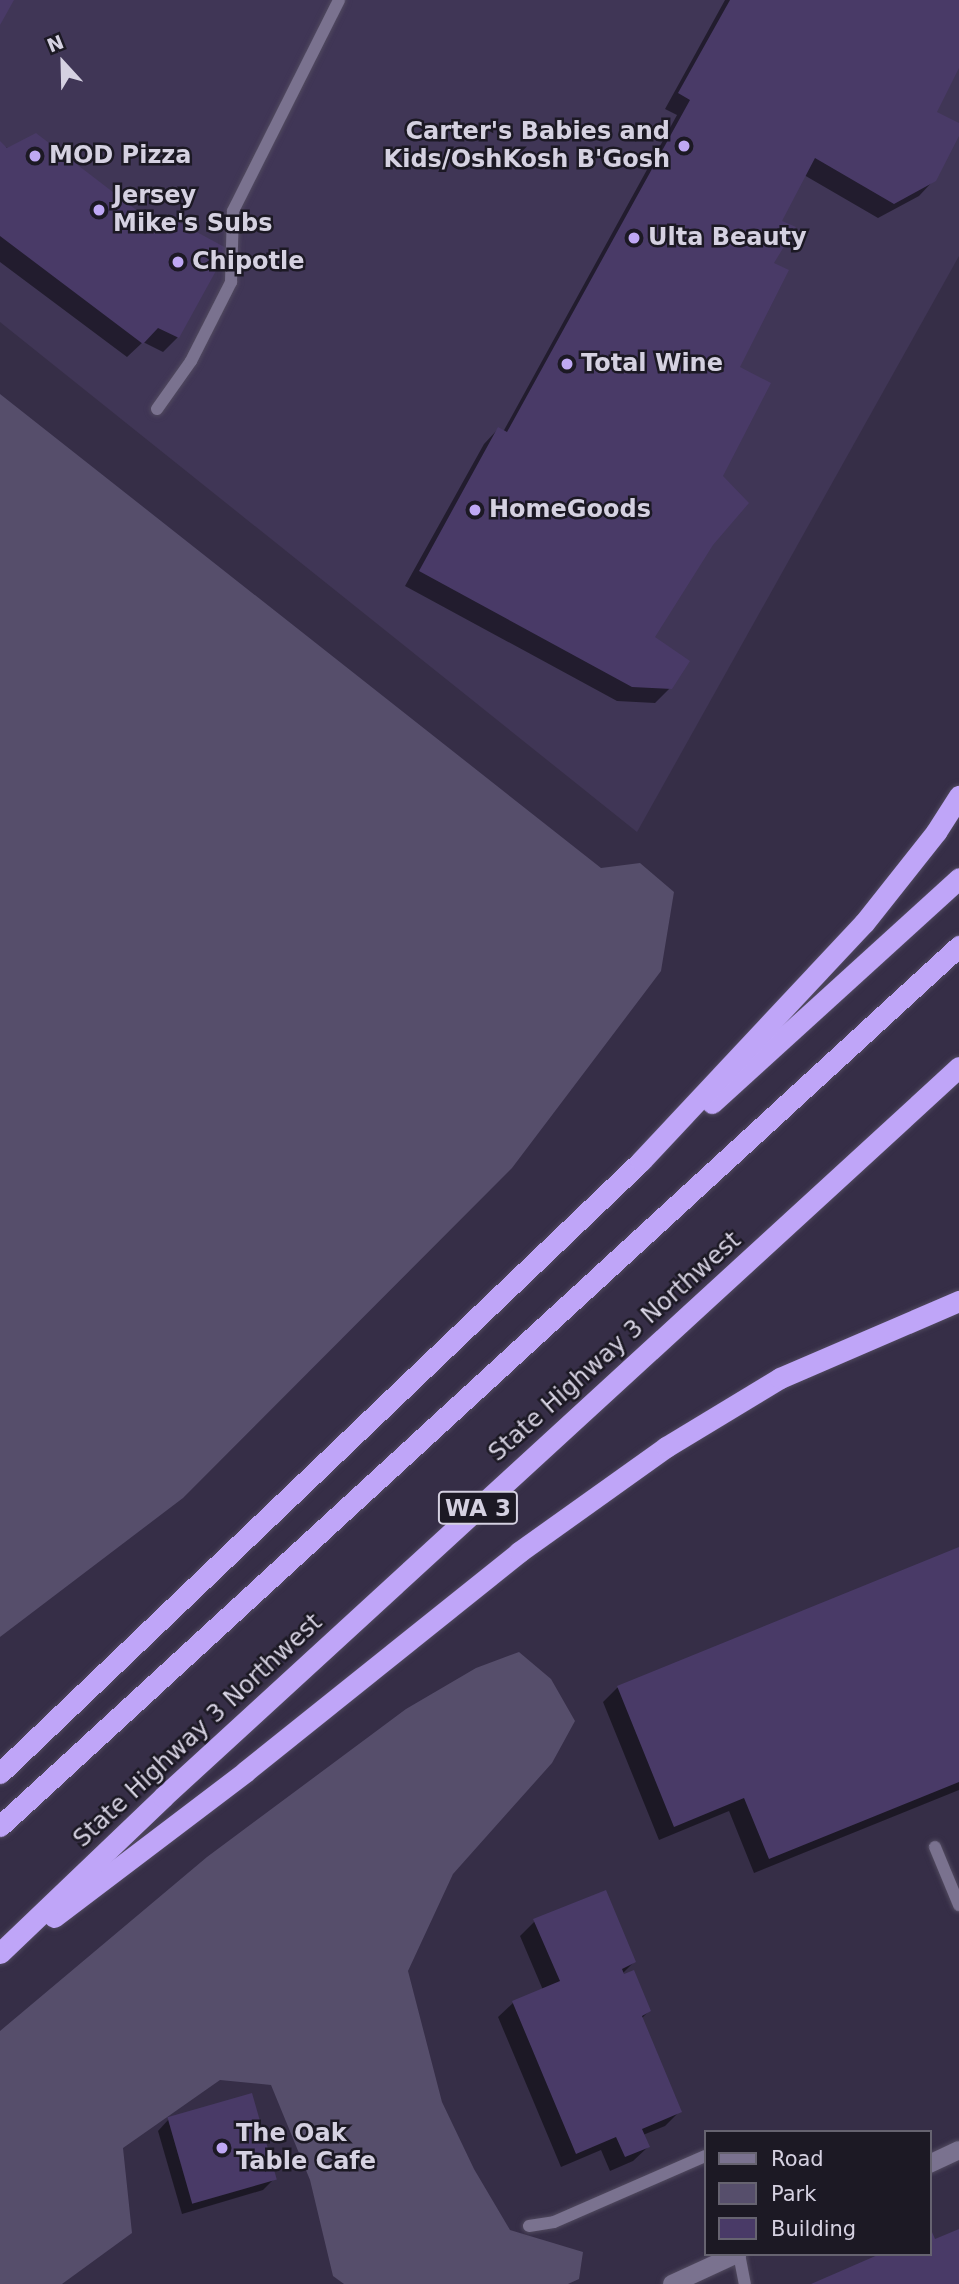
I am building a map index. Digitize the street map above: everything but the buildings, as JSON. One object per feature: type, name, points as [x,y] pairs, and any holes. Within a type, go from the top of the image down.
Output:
[{"type":"highway","points":[[0,1773],[641,1160],[864,923],[936,832],[959,796]]},
{"type":"highway","points":[[641,1160],[701,1112],[858,973],[959,878]]},
{"type":"highway","points":[[0,1826],[959,946]]},
{"type":"highway","name":"State Highway 3 Northwest","points":[[0,1953],[163,1797],[959,1067]]},
{"type":"highway","points":[[0,1959],[246,1771],[519,1552],[666,1447],[780,1378],[959,1301]]},
{"type":"street","points":[[931,2163],[959,2150]]},
{"type":"street","points":[[672,2284],[734,2256]]},
{"type":"lane","points":[[157,409],[191,361],[231,282],[233,211],[339,0]]},
{"type":"lane","points":[[936,1847],[959,1905]]},
{"type":"lane","points":[[529,2226],[555,2222],[704,2156]]},
{"type":"lane","points":[[738,2256],[745,2284]]},
{"type":"shaded area","points":[[0,0],[959,0],[959,256],[637,832],[0,322]]},
{"type":"green space","points":[[0,394],[601,868],[640,863],[674,892],[661,971],[512,1168],[183,1498],[0,1637]]},
{"type":"green space","points":[[519,1652],[551,1679],[575,1721],[552,1763],[453,1874],[408,1971],[442,2102],[474,2169],[510,2230],[583,2252],[579,2279],[568,2284],[344,2284],[333,2276],[310,2180],[271,2085],[220,2080],[123,2148],[132,2233],[62,2284],[0,2284],[0,2031],[207,1857],[406,1709],[476,1668]]},
{"type":"place","name":"Carter's Babies and Kids/OshKosh B'Gosh","points":[[684,146]]},
{"type":"place","name":"MOD Pizza","points":[[35,156]]},
{"type":"place","name":"Jersey Mike's Subs","points":[[99,210]]},
{"type":"place","name":"Ulta Beauty","points":[[634,238]]},
{"type":"place","name":"Chipotle","points":[[178,262]]},
{"type":"place","name":"Total Wine","points":[[567,364]]},
{"type":"place","name":"HomeGoods","points":[[475,510]]},
{"type":"place","name":"The Oak Table Cafe","points":[[222,2148]]}]
